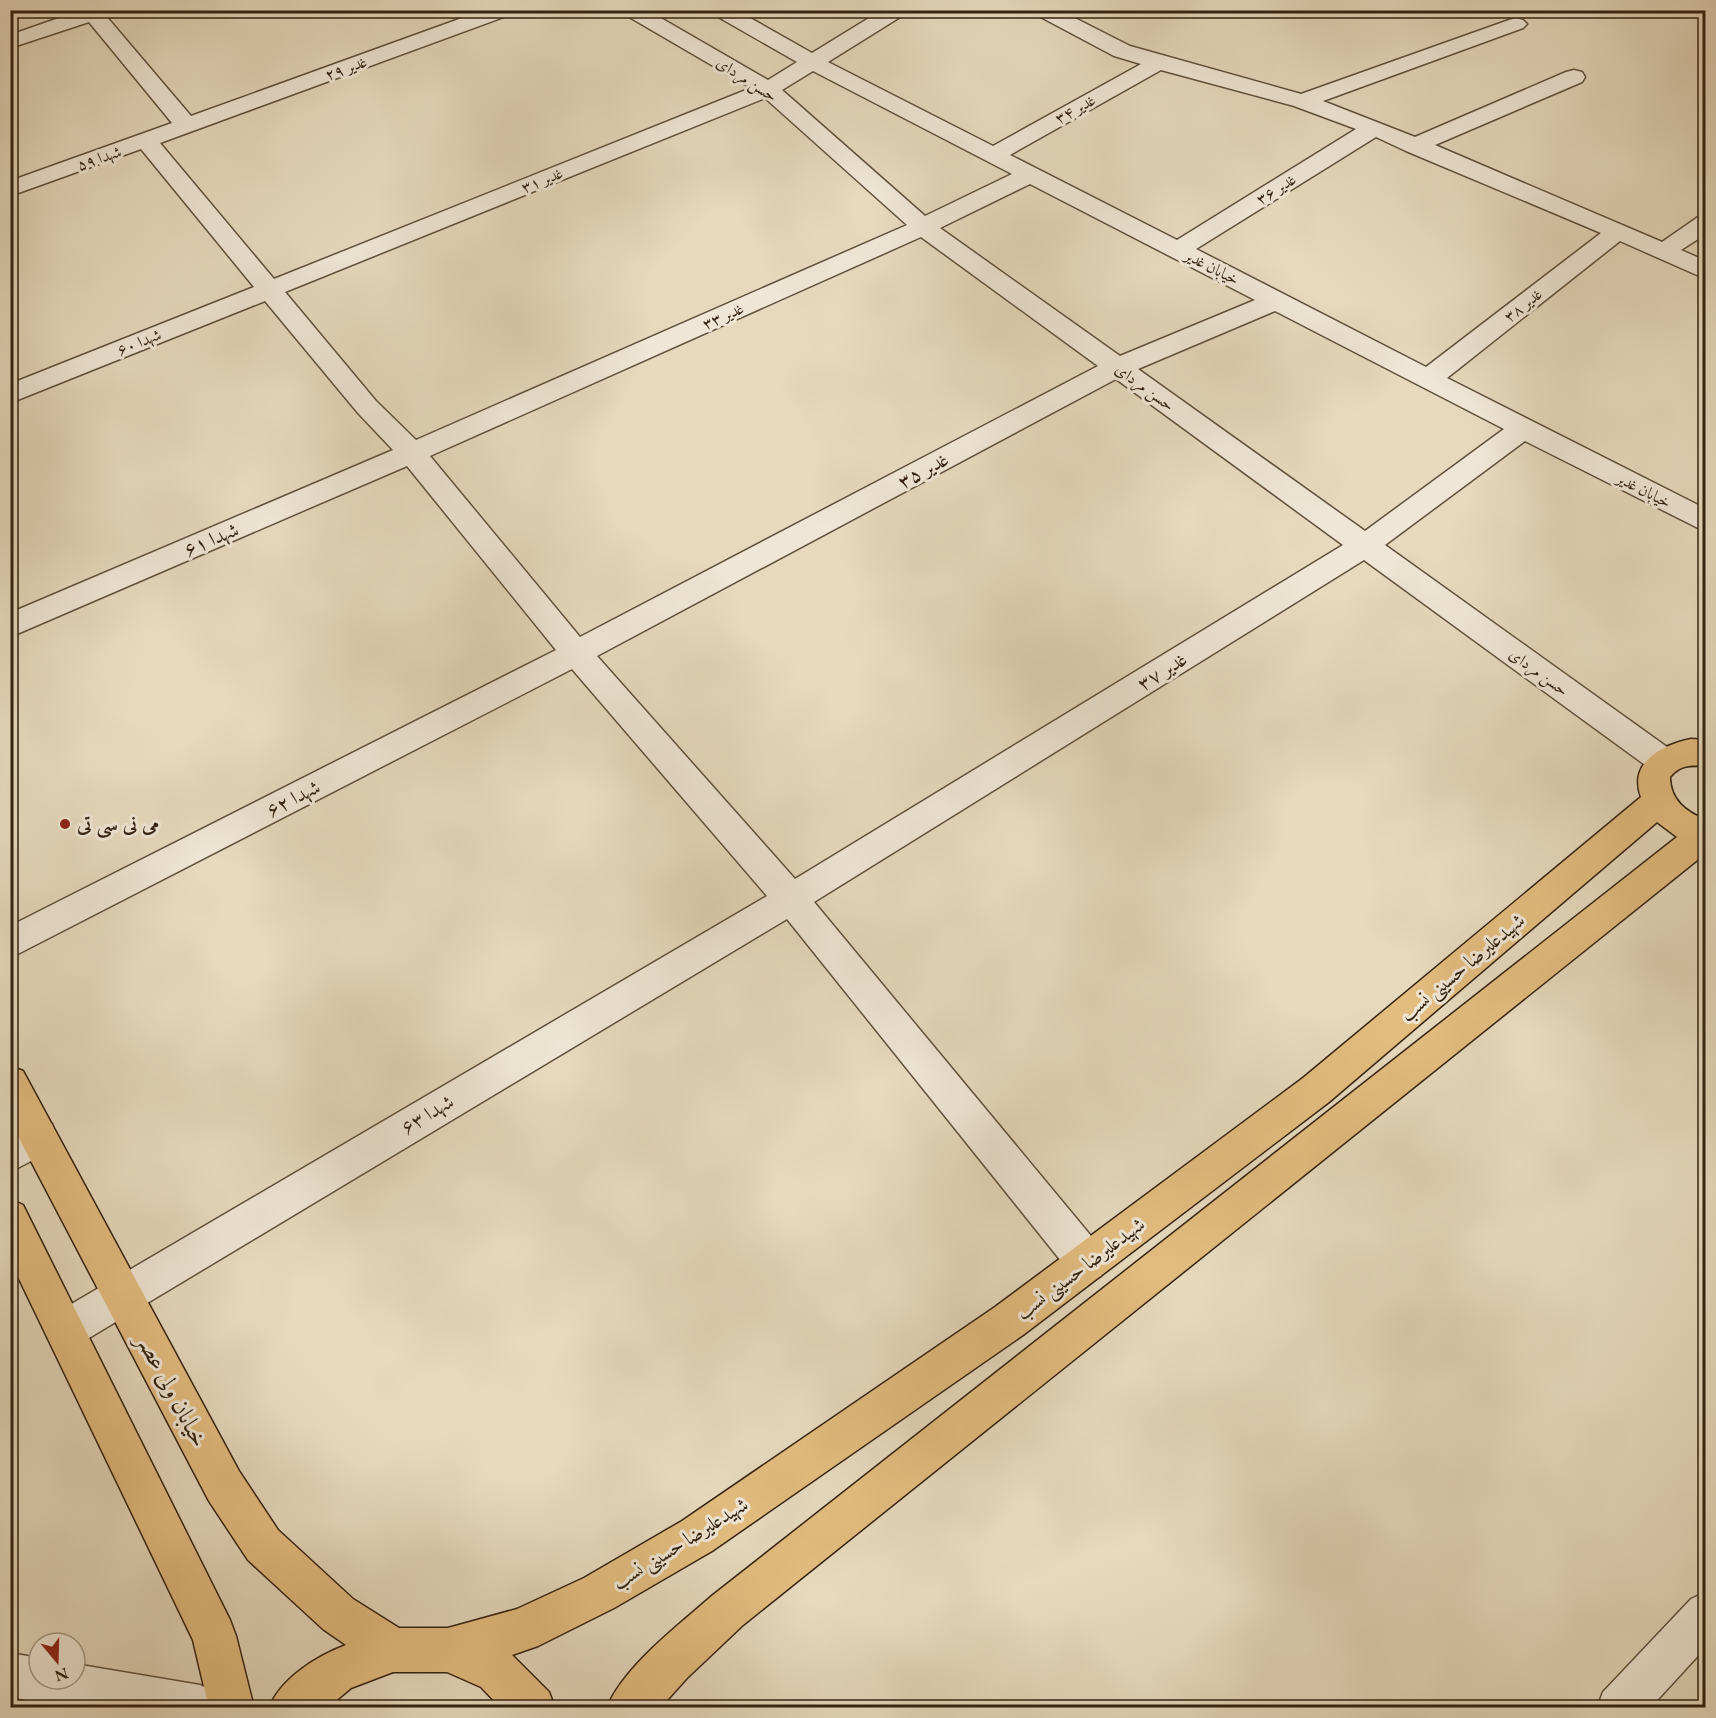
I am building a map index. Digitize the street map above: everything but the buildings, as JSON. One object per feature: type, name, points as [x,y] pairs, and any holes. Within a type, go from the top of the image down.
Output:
[{"type":"main road","points":[[628,1707],[670,1662],[728,1610],[1705,835],[1686,827],[1669,815],[1659,801],[1653,786],[1655,772],[1663,761],[1676,754],[1692,751],[1706,753]]},
{"type":"main road","name":"شهیدعلیرضا حسینی نسب","points":[[448,1650],[522,1630],[599,1593],[697,1536],[1010,1321],[1316,1090],[1659,801]]},
{"type":"main road","name":"خیابان ولی عصر","points":[[10,1083],[25,1145],[123,1294],[224,1486],[263,1545],[338,1614],[393,1650]]},
{"type":"main road","points":[[10,1218],[214,1636],[232,1707]]},
{"type":"main road","points":[[291,1707],[337,1671],[393,1650],[448,1650],[498,1671],[533,1707]]},
{"type":"street","name":"غدیر ۲۹","points":[[187,126],[505,10]]},
{"type":"street","name":"حسن مردای","points":[[631,10],[768,89],[923,227],[1663,761]]},
{"type":"street","name":"خیابان غدیر","points":[[720,10],[812,62],[1706,522]]},
{"type":"street","name":"غدیر ۳۱","points":[[268,290],[768,89],[898,10]]},
{"type":"street","points":[[1042,10],[1122,51],[1158,63],[1302,101],[1374,128],[1618,231],[1706,271]]},
{"type":"street","points":[[10,42],[59,18],[98,12],[187,126]]},
{"type":"street","points":[[1302,101],[1515,24]]},
{"type":"street","name":"غدیر ۳۴","points":[[993,155],[1158,63]]},
{"type":"street","points":[[1414,146],[1574,77]]},
{"type":"street","name":"شهدا ۵۹","points":[[10,189],[187,126]]},
{"type":"street","name":"غدیر ۳۶","points":[[1178,250],[1374,128]]},
{"type":"street","points":[[146,141],[367,407],[412,453],[576,653],[790,899],[1087,1263]]},
{"type":"street","name":"غدیر ۳۳","points":[[412,453],[923,227],[1031,174]]},
{"type":"street","points":[[1663,252],[1706,222]]},
{"type":"street","name":"غدیر ۳۸","points":[[1428,379],[1618,231]]},
{"type":"street","name":"شهدا ۶۰","points":[[10,394],[268,290]]},
{"type":"street","name":"غدیر ۳۵","points":[[576,653],[1118,367],[1276,301]]},
{"type":"street","name":"غدیر ۳۷","points":[[790,899],[1364,546],[1524,428]]},
{"type":"street","name":"شهدا ۶۱","points":[[10,626],[412,453]]},
{"type":"street","name":"شهدا ۶۲","points":[[10,943],[576,653]]},
{"type":"street","name":"شهدا ۶۳","points":[[65,1330],[790,899]]},
{"type":"street","points":[[1619,1707],[1706,1614]]},
{"type":"street","points":[[10,1676],[200,1707]]},
{"type":"place","name":"می نی سی تی","points":[[65,824]]}]
